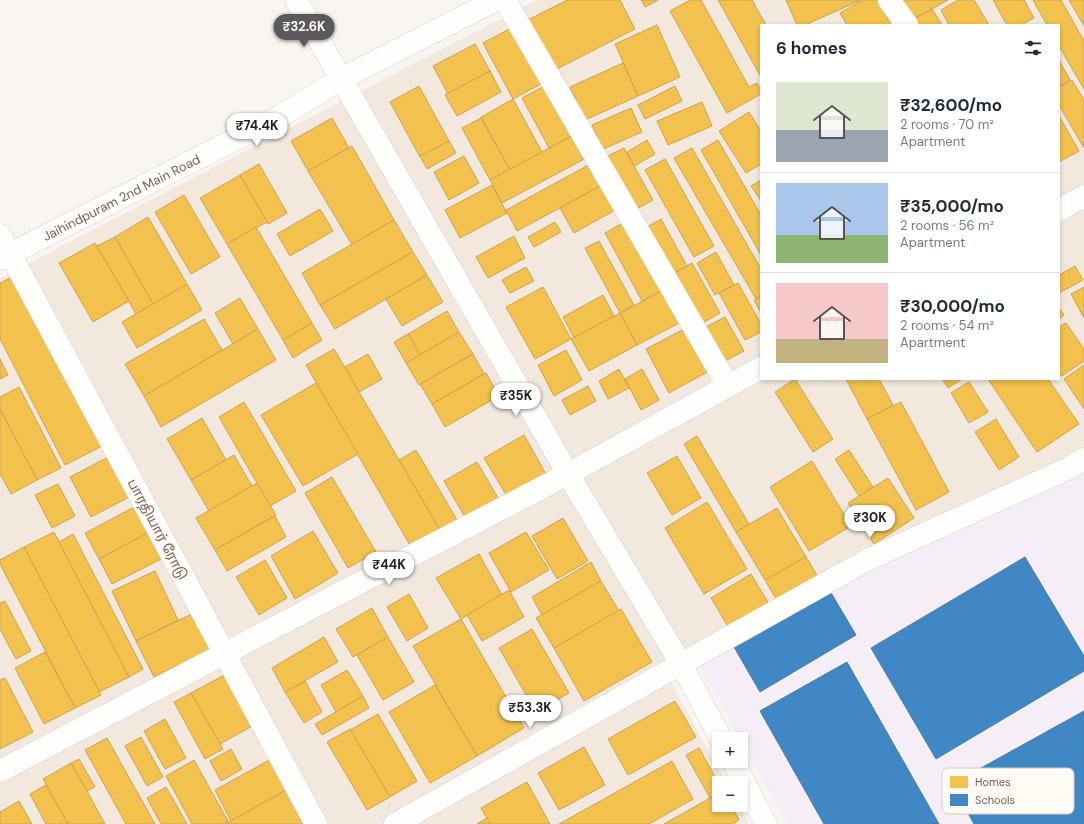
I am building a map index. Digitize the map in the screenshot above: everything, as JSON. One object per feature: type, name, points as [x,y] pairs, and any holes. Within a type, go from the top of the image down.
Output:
[{"type":"street","points":[[296,0],[568,474],[681,664],[717,732]]},
{"type":"street","name":"Jaihindpuram 2nd Main Road","points":[[5,256],[279,117],[341,79],[496,0]]},
{"type":"street","points":[[505,0],[728,386]]},
{"type":"street","points":[[890,0],[906,24]]},
{"type":"street","points":[[1060,209],[1084,196]]},
{"type":"street","name":"பாரதியார் ரோடு","points":[[0,235],[5,256],[224,652],[316,824]]},
{"type":"street","points":[[0,771],[224,652],[568,474],[760,369]]},
{"type":"street","points":[[395,824],[868,559],[1062,471],[1084,459]]},
{"type":"street","points":[[737,768],[766,824]]},
{"type":"shaded area","points":[[537,0],[1084,0],[1084,452],[662,666],[712,757],[712,768],[718,768],[722,776],[712,776],[712,812],[742,812],[749,824],[0,824],[0,278]]},
{"type":"shaded area","points":[[1084,452],[1084,824],[788,824],[748,753],[748,732],[736,732],[696,660]]},
{"type":"building: Homes","points":[[567,0],[620,0],[635,29],[555,70],[528,20]]},
{"type":"building: Homes","points":[[641,0],[658,0],[645,7]]},
{"type":"building: Homes","points":[[690,0],[701,0],[749,87],[757,83],[760,89],[760,95],[727,113],[670,11]]},
{"type":"building: Homes","points":[[718,0],[752,0],[765,24],[760,24],[760,75]]},
{"type":"building: Homes","points":[[786,0],[861,0],[807,24],[797,24]]},
{"type":"building: Homes","points":[[863,0],[878,0],[890,24],[846,24],[840,13]]},
{"type":"building: Homes","points":[[900,0],[948,0],[912,20]]},
{"type":"building: Homes","points":[[958,0],[974,0],[988,24],[948,24],[941,10]]},
{"type":"building: Homes","points":[[993,0],[1024,0],[1034,18],[1023,24],[1006,24]]},
{"type":"building: Homes","points":[[1033,0],[1061,0],[1084,41],[1084,89],[1060,48],[1060,24],[1046,24]]},
{"type":"building: Homes","points":[[1069,0],[1084,0],[1084,26]]},
{"type":"building: Homes","points":[[932,9],[941,24],[914,24],[912,20]]},
{"type":"building: Homes","points":[[657,25],[680,77],[638,96],[615,44]]},
{"type":"building: Homes","points":[[515,26],[545,82],[513,99],[483,43]]},
{"type":"building: Homes","points":[[475,44],[490,71],[448,94],[433,66]]},
{"type":"building: Homes","points":[[1060,62],[1070,80],[1060,86]]},
{"type":"building: Homes","points":[[623,63],[638,96],[585,120],[570,87]]},
{"type":"building: Homes","points":[[490,71],[501,92],[457,116],[445,95]]},
{"type":"building: Homes","points":[[1072,80],[1084,100],[1084,148],[1060,107],[1060,86]]},
{"type":"building: Homes","points":[[548,84],[575,134],[549,148],[522,98]]},
{"type":"building: Homes","points":[[419,86],[449,141],[420,157],[390,102]]},
{"type":"building: Homes","points":[[675,86],[682,101],[645,119],[638,105]]},
{"type":"building: Homes","points":[[513,99],[542,152],[510,170],[481,117]]},
{"type":"building: Homes","points":[[702,102],[712,126],[668,145],[657,121]]},
{"type":"building: Homes","points":[[631,108],[642,132],[603,149],[592,125]]},
{"type":"building: Homes","points":[[749,112],[760,129],[760,165],[746,173],[719,131]]},
{"type":"building: Homes","points":[[332,118],[349,148],[308,171],[291,141]]},
{"type":"building: Homes","points":[[481,118],[510,170],[490,180],[462,128]]},
{"type":"building: Homes","points":[[1060,118],[1079,151],[1060,161]]},
{"type":"building: Homes","points":[[575,134],[588,157],[502,203],[490,180]]},
{"type":"building: Homes","points":[[647,140],[655,154],[634,166],[627,152]]},
{"type":"building: Homes","points":[[718,140],[760,213],[760,253],[701,150]]},
{"type":"building: Homes","points":[[449,141],[456,153],[427,169],[420,156]]},
{"type":"building: Homes","points":[[352,146],[394,220],[352,245],[308,171]]},
{"type":"building: Homes","points":[[624,148],[653,200],[631,212],[602,159]]},
{"type":"building: Homes","points":[[692,148],[760,267],[760,297],[756,299],[674,158]]},
{"type":"building: Homes","points":[[464,156],[479,183],[449,200],[434,172]]},
{"type":"building: Homes","points":[[665,159],[714,246],[694,257],[645,170]]},
{"type":"building: Homes","points":[[592,163],[604,184],[517,231],[506,210]]},
{"type":"building: Homes","points":[[259,164],[287,213],[268,224],[240,175]]},
{"type":"building: Homes","points":[[240,175],[267,222],[227,244],[200,198]]},
{"type":"building: Homes","points":[[760,181],[760,200],[751,186]]},
{"type":"building: Homes","points":[[604,184],[617,209],[574,233],[560,208]]},
{"type":"building: Homes","points":[[492,185],[507,213],[460,238],[445,210]]},
{"type":"building: Homes","points":[[184,195],[220,257],[191,274],[155,212]]},
{"type":"building: Homes","points":[[320,209],[333,231],[290,256],[277,234]]},
{"type":"building: Homes","points":[[148,217],[187,284],[153,304],[115,237]]},
{"type":"building: Homes","points":[[661,219],[687,266],[671,275],[645,228]]},
{"type":"building: Homes","points":[[394,220],[413,252],[320,305],[302,273]]},
{"type":"building: Homes","points":[[628,220],[665,289],[642,301],[605,233]]},
{"type":"building: Homes","points":[[555,222],[561,232],[534,247],[528,237]]},
{"type":"building: Homes","points":[[256,227],[312,323],[283,340],[227,244]]},
{"type":"building: Homes","points":[[514,236],[525,258],[488,278],[476,257]]},
{"type":"building: Homes","points":[[115,237],[153,304],[136,314],[97,246]]},
{"type":"building: Homes","points":[[599,241],[634,305],[620,313],[585,248]]},
{"type":"building: Homes","points":[[95,243],[129,301],[93,322],[59,263]]},
{"type":"building: Homes","points":[[413,252],[427,275],[335,329],[320,305]]},
{"type":"building: Homes","points":[[716,252],[734,285],[715,295],[697,263]]},
{"type":"building: Homes","points":[[692,263],[720,313],[699,325],[671,275]]},
{"type":"building: Homes","points":[[1075,266],[1083,280],[1060,292],[1060,274]]},
{"type":"building: Homes","points":[[526,267],[534,281],[510,293],[502,280]]},
{"type":"building: Homes","points":[[16,275],[104,445],[65,465],[0,339],[0,283]]},
{"type":"building: Homes","points":[[427,275],[443,302],[402,326],[386,299]]},
{"type":"building: Homes","points":[[738,283],[760,322],[760,332],[745,340],[719,293]]},
{"type":"building: Homes","points":[[187,284],[202,310],[137,348],[122,322]]},
{"type":"building: Homes","points":[[543,287],[571,339],[535,359],[506,307]]},
{"type":"building: Homes","points":[[1084,287],[1084,318],[1071,294]]},
{"type":"building: Homes","points":[[665,289],[683,321],[637,345],[620,313]]},
{"type":"building: Homes","points":[[603,295],[614,316],[574,338],[563,317]]},
{"type":"building: Homes","points":[[760,297],[760,311],[754,300]]},
{"type":"building: Homes","points":[[240,298],[258,329],[233,344],[215,313]]},
{"type":"building: Homes","points":[[1060,309],[1064,315],[1060,318]]},
{"type":"building: Homes","points":[[447,311],[459,332],[420,355],[408,334]]},
{"type":"building: Homes","points":[[620,313],[637,345],[589,371],[571,339]]},
{"type":"building: Homes","points":[[725,317],[744,351],[723,362],[704,328]]},
{"type":"building: Homes","points":[[204,319],[222,350],[144,396],[125,364]]},
{"type":"building: Homes","points":[[312,323],[322,340],[293,358],[283,340]]},
{"type":"building: Homes","points":[[1066,323],[1084,349],[1084,361],[1062,376],[1060,373],[1060,326]]},
{"type":"building: Homes","points":[[686,328],[709,371],[669,393],[646,349]]},
{"type":"building: Homes","points":[[258,329],[276,360],[161,427],[144,396]]},
{"type":"building: Homes","points":[[459,332],[473,354],[419,385],[406,363]]},
{"type":"building: Homes","points":[[408,334],[420,355],[406,363],[394,342]]},
{"type":"building: Homes","points":[[334,349],[440,530],[411,547],[306,365]]},
{"type":"building: Homes","points":[[566,350],[582,380],[554,396],[538,365]]},
{"type":"building: Homes","points":[[368,354],[382,379],[359,392],[345,367]]},
{"type":"building: Homes","points":[[473,354],[484,374],[432,404],[420,384]]},
{"type":"building: Homes","points":[[0,359],[8,375],[0,379]]},
{"type":"building: Homes","points":[[1084,365],[1084,409],[1064,379]]},
{"type":"building: Homes","points":[[619,369],[629,388],[608,399],[599,381]]},
{"type":"building: Homes","points":[[642,369],[659,400],[641,410],[625,379]]},
{"type":"building: Homes","points":[[486,373],[499,396],[445,427],[432,404]]},
{"type":"building: Homes","points":[[796,380],[833,439],[813,452],[775,392]]},
{"type":"building: Homes","points":[[847,380],[880,380],[893,405],[867,419]]},
{"type":"building: Homes","points":[[943,380],[960,380],[948,388]]},
{"type":"building: Homes","points":[[989,380],[1049,380],[1079,424],[1037,452]]},
{"type":"building: Homes","points":[[969,382],[988,412],[969,423],[951,393]]},
{"type":"building: Homes","points":[[316,383],[358,454],[303,486],[261,415]]},
{"type":"building: Homes","points":[[588,386],[596,401],[570,415],[562,400]]},
{"type":"building: Homes","points":[[19,387],[61,468],[37,480],[0,409],[0,397]]},
{"type":"building: Homes","points":[[244,402],[296,491],[270,506],[219,417]]},
{"type":"building: Homes","points":[[901,402],[949,492],[916,510],[867,419]]},
{"type":"building: Homes","points":[[0,409],[37,480],[11,494],[0,474]]},
{"type":"building: Homes","points":[[202,418],[226,460],[191,480],[167,439]]},
{"type":"building: Homes","points":[[996,419],[1019,457],[999,470],[975,432]]},
{"type":"building: Homes","points":[[524,435],[547,476],[508,498],[484,458]]},
{"type":"building: Homes","points":[[697,436],[749,524],[736,532],[684,444]]},
{"type":"building: Homes","points":[[416,450],[457,520],[440,530],[399,460]]},
{"type":"building: Homes","points":[[849,450],[873,487],[859,496],[835,459]]},
{"type":"building: Homes","points":[[112,455],[133,495],[91,517],[70,477]]},
{"type":"building: Homes","points":[[234,455],[252,486],[209,511],[191,480]]},
{"type":"building: Homes","points":[[677,456],[701,498],[672,515],[647,473]]},
{"type":"building: Homes","points":[[812,461],[851,526],[809,551],[770,487]]},
{"type":"building: Homes","points":[[477,462],[498,498],[465,517],[444,481]]},
{"type":"building: Homes","points":[[332,477],[376,552],[348,568],[305,493]]},
{"type":"building: Homes","points":[[888,478],[914,518],[874,544],[848,503]]},
{"type":"building: Homes","points":[[257,483],[276,515],[215,550],[196,518]]},
{"type":"building: Homes","points":[[58,484],[75,516],[52,528],[35,495]]},
{"type":"building: Homes","points":[[707,502],[747,569],[704,594],[665,528]]},
{"type":"building: Homes","points":[[142,503],[156,529],[99,559],[85,533]]},
{"type":"building: Homes","points":[[777,508],[806,557],[765,580],[736,532]]},
{"type":"building: Homes","points":[[275,516],[286,537],[227,571],[215,550]]},
{"type":"building: Homes","points":[[563,518],[588,561],[557,579],[532,536]]},
{"type":"building: Homes","points":[[151,531],[165,557],[112,584],[99,559]]},
{"type":"building: Homes","points":[[313,531],[338,573],[295,599],[271,556]]},
{"type":"building: Homes","points":[[54,532],[129,677],[99,692],[24,547]]},
{"type":"building: Homes","points":[[526,532],[549,570],[511,592],[489,553]]},
{"type":"building: Homes","points":[[73,534],[143,669],[129,677],[59,542]]},
{"type":"building: Homes","points":[[24,547],[101,695],[75,708],[0,564],[0,560]]},
{"type":"building: Homes","points":[[479,554],[502,595],[461,619],[436,578]]},
{"type":"building: Homes","points":[[806,557],[821,582],[780,606],[765,580]]},
{"type":"building: Homes","points":[[265,560],[287,598],[259,615],[236,577]]},
{"type":"building: Homes","points":[[591,562],[601,581],[542,615],[532,597]]},
{"type":"building: Homes","points":[[155,571],[178,620],[136,641],[112,591]]},
{"type":"building: Homes","points":[[751,574],[769,604],[729,628],[711,598]]},
{"type":"building: Homes","points":[[601,581],[619,611],[554,648],[536,618]]},
{"type":"building: Homes","points":[[509,590],[524,617],[482,641],[467,615]]},
{"type":"building: Homes","points":[[409,594],[428,628],[407,641],[387,607]]},
{"type":"building: Homes","points":[[5,601],[31,651],[16,659],[0,629],[0,603]]},
{"type":"building: Homes","points":[[372,608],[388,637],[353,657],[336,629]]},
{"type":"building: Homes","points":[[621,609],[652,662],[584,701],[554,648]]},
{"type":"building: Homes","points":[[198,611],[215,647],[154,677],[136,641]]},
{"type":"building: Homes","points":[[461,619],[524,728],[477,756],[413,646]]},
{"type":"building: Homes","points":[[532,629],[569,693],[536,712],[499,648]]},
{"type":"building: Homes","points":[[324,637],[338,662],[285,692],[272,668]]},
{"type":"building: Homes","points":[[388,637],[414,682],[383,700],[357,655]]},
{"type":"building: Homes","points":[[45,652],[75,708],[44,724],[15,668]]},
{"type":"building: Homes","points":[[347,670],[363,696],[336,712],[321,685]]},
{"type":"building: Homes","points":[[226,674],[254,725],[220,744],[191,693]]},
{"type":"building: Homes","points":[[5,678],[33,732],[0,749],[0,680]]},
{"type":"building: Homes","points":[[305,681],[322,712],[304,723],[285,692]]},
{"type":"building: Homes","points":[[435,685],[477,756],[430,783],[389,712]]},
{"type":"building: Homes","points":[[191,693],[223,749],[205,759],[174,702]]},
{"type":"building: Homes","points":[[363,696],[369,708],[322,735],[315,724]]},
{"type":"building: Homes","points":[[675,701],[696,737],[628,775],[608,739]]},
{"type":"building: Homes","points":[[378,714],[417,781],[390,797],[350,730]]},
{"type":"building: Homes","points":[[165,719],[186,758],[165,769],[144,731]]},
{"type":"building: Homes","points":[[350,729],[390,797],[367,810],[327,742]]},
{"type":"building: Homes","points":[[141,737],[163,777],[147,786],[125,746]]},
{"type":"building: Homes","points":[[107,738],[155,824],[126,824],[85,750]]},
{"type":"building: Homes","points":[[584,747],[605,785],[559,810],[538,773]]},
{"type":"building: Homes","points":[[699,748],[715,776],[712,776],[712,797],[710,798],[686,755]]},
{"type":"building: Homes","points":[[231,749],[242,769],[221,781],[210,761]]},
{"type":"building: Homes","points":[[273,758],[290,788],[231,821],[215,790]]},
{"type":"building: Homes","points":[[79,759],[95,787],[87,791],[71,763]]},
{"type":"building: Homes","points":[[194,760],[228,821],[222,824],[192,824],[166,776]]},
{"type":"building: Homes","points":[[672,761],[693,799],[649,824],[559,824]]},
{"type":"building: Homes","points":[[71,763],[105,824],[68,824],[43,779]]},
{"type":"building: Homes","points":[[527,782],[550,824],[490,824],[481,808]]},
{"type":"building: Homes","points":[[46,785],[68,824],[46,824],[30,794]]},
{"type":"building: Homes","points":[[166,787],[187,824],[161,824],[147,798]]},
{"type":"building: Homes","points":[[290,788],[313,824],[225,824]]},
{"type":"building: Homes","points":[[712,797],[712,812],[735,812],[739,820],[733,824],[664,824]]},
{"type":"building: Homes","points":[[19,801],[32,824],[0,824],[0,812]]},
{"type":"building: Homes","points":[[487,818],[490,824],[477,824]]},
{"type":"building: Schools","points":[[1025,557],[1084,656],[1084,671],[936,759],[871,648]]},
{"type":"building: Schools","points":[[830,591],[856,635],[760,692],[734,647]]},
{"type":"building: Schools","points":[[847,662],[939,824],[824,824],[760,711]]},
{"type":"building: Schools","points":[[1084,711],[1084,824],[974,824],[968,814],[1074,814],[1074,768],[981,768]]}]
